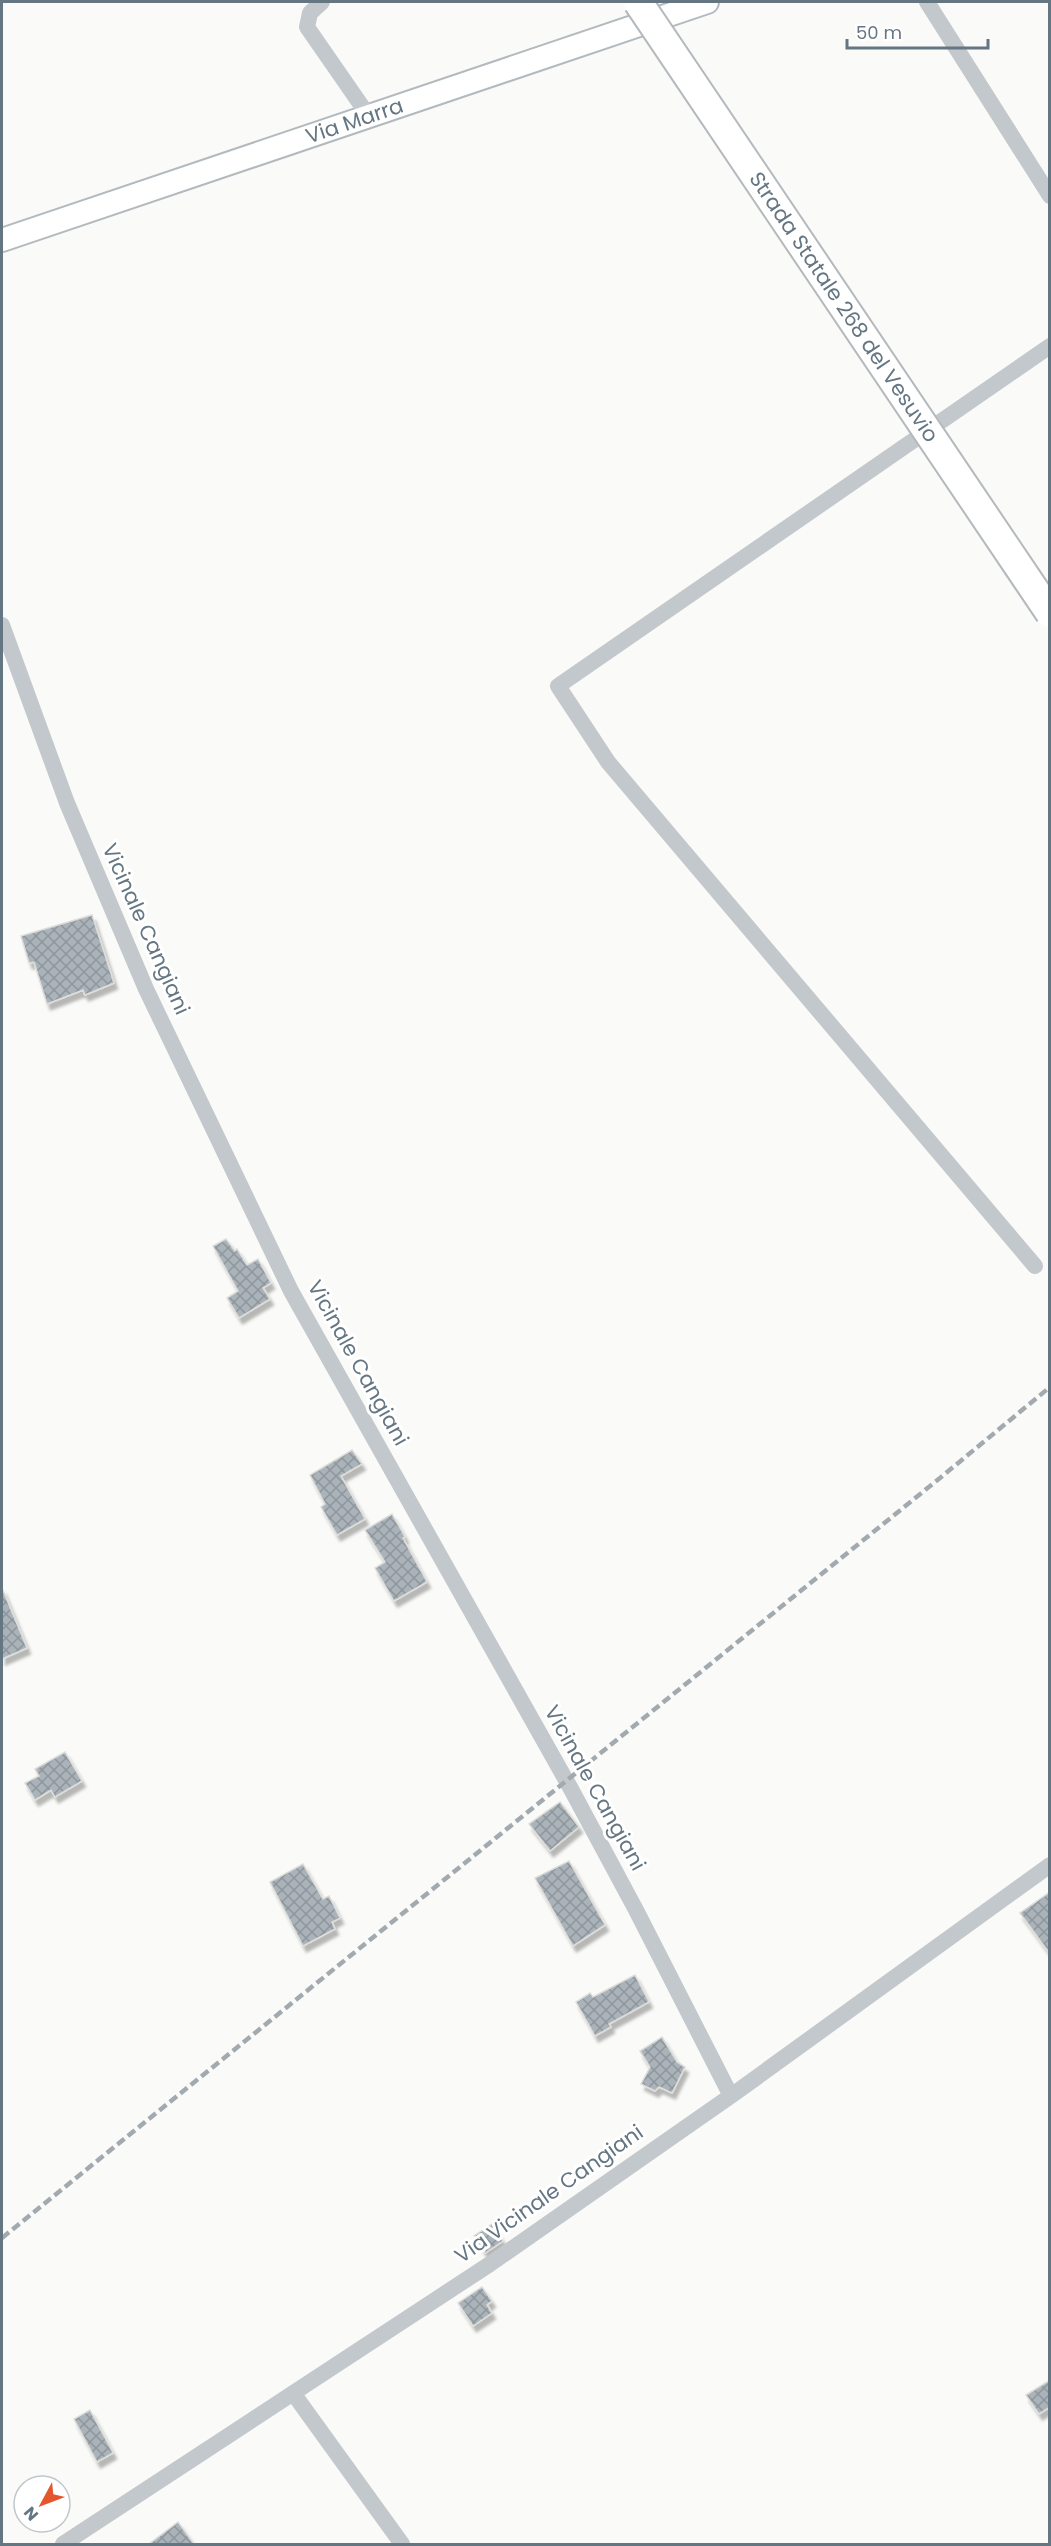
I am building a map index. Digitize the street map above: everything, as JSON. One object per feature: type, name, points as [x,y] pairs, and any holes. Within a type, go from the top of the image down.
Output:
[{"type":"highway","name":"Strada Statale 268 del Vesuvio","points":[[638,2],[1050,613]]},
{"type":"main road","name":"Via Marra","points":[[2,240],[707,2]]},
{"type":"street","points":[[322,2],[310,13],[307,27],[368,115]]},
{"type":"street","points":[[927,2],[1050,196]]},
{"type":"street","points":[[1035,1266],[608,762],[558,686],[1050,346]]},
{"type":"street","name":"Vicinale Cangiani","points":[[2,625],[67,803],[141,978],[291,1291],[571,1789],[731,2096]]},
{"type":"street","name":"Via Vicinale Cangiani","points":[[63,2544],[490,2264],[731,2096],[1050,1865]]},
{"type":"street","points":[[292,2393],[402,2544]]},
{"type":"building","points":[[92,915],[114,983],[85,995],[83,990],[47,1004],[34,962],[29,963],[21,936]]},
{"type":"building","points":[[226,1239],[235,1251],[237,1249],[247,1265],[258,1259],[271,1283],[263,1288],[270,1299],[239,1318],[227,1298],[238,1291],[213,1246]]},
{"type":"building","points":[[352,1450],[362,1464],[341,1476],[365,1519],[337,1535],[321,1507],[325,1504],[310,1475]]},
{"type":"building","points":[[392,1514],[427,1582],[394,1601],[375,1568],[385,1562],[365,1530]]},
{"type":"building","points":[[2,1588],[27,1648],[2,1659]]},
{"type":"building","points":[[65,1752],[82,1781],[55,1797],[51,1790],[35,1800],[25,1783],[39,1776],[35,1769]]},
{"type":"building","points":[[560,1802],[579,1827],[550,1851],[529,1824]]},
{"type":"building","points":[[569,1861],[605,1925],[573,1946],[535,1878]]},
{"type":"building","points":[[303,1864],[323,1899],[329,1896],[340,1918],[332,1922],[335,1929],[303,1946],[270,1882]]},
{"type":"building","points":[[1050,1892],[1050,1954],[1020,1913]]},
{"type":"building","points":[[635,1975],[649,2002],[609,2024],[611,2027],[595,2036],[576,2002],[590,1993],[593,1997]]},
{"type":"building","points":[[662,2037],[677,2062],[685,2067],[672,2093],[659,2087],[655,2091],[641,2084],[650,2067],[640,2051]]},
{"type":"building","points":[[492,2224],[503,2241],[485,2253],[474,2236]]},
{"type":"building","points":[[482,2287],[492,2301],[487,2305],[492,2313],[473,2326],[458,2303]]},
{"type":"building","points":[[1050,2380],[1050,2407],[1039,2414],[1026,2395]]},
{"type":"building","points":[[90,2410],[113,2453],[97,2462],[74,2419]]},
{"type":"building","points":[[178,2522],[194,2544],[149,2544]]},
{"type":"railway","points":[[2,2238],[1050,1387]]}]
